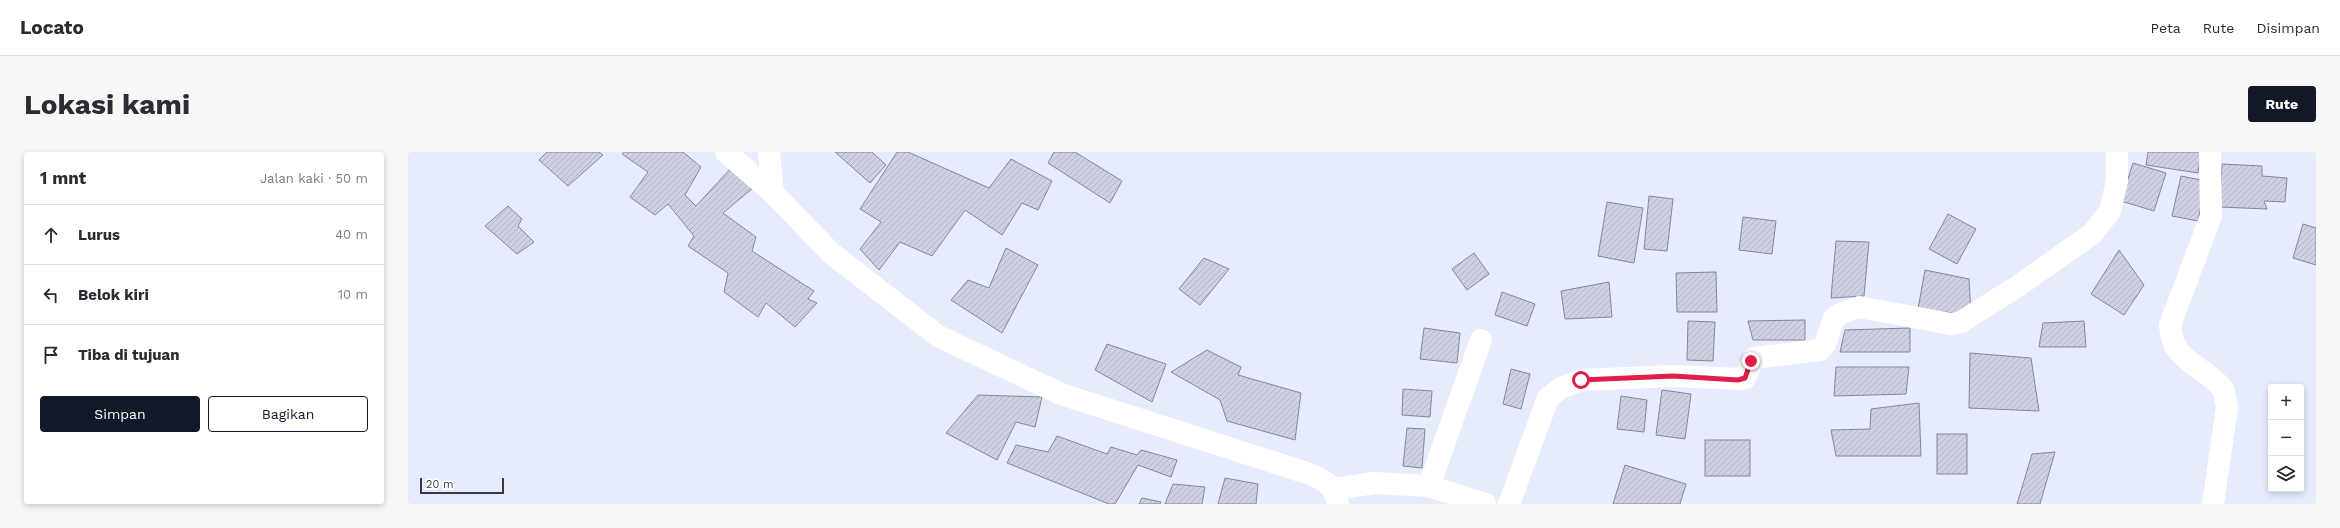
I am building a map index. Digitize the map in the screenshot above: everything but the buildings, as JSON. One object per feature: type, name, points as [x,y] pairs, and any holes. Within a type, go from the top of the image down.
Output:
[{"type":"street","points":[[726,152],[773,193],[831,253],[938,336],[1061,394],[1310,474],[1325,481],[1336,497],[1374,483],[1429,486],[1485,504]]},
{"type":"street","points":[[769,152],[773,193]]},
{"type":"street","points":[[1509,504],[1548,398],[1561,388],[1581,380],[1673,376],[1742,379],[1745,378],[1754,358],[1820,350],[1825,344],[1834,318],[1842,313],[1859,307],[1951,324],[1961,322],[2018,286],[2092,234],[2110,211],[2117,180],[2117,152]]},
{"type":"street","points":[[2210,152],[2211,216],[2170,325],[2174,347],[2182,357],[2216,381],[2223,389],[2227,407],[2214,504]]},
{"type":"street","points":[[1429,486],[1481,340]]},
{"type":"route","points":[[1581,380],[1673,376],[1738,380],[1745,378],[1751,361]]}]
